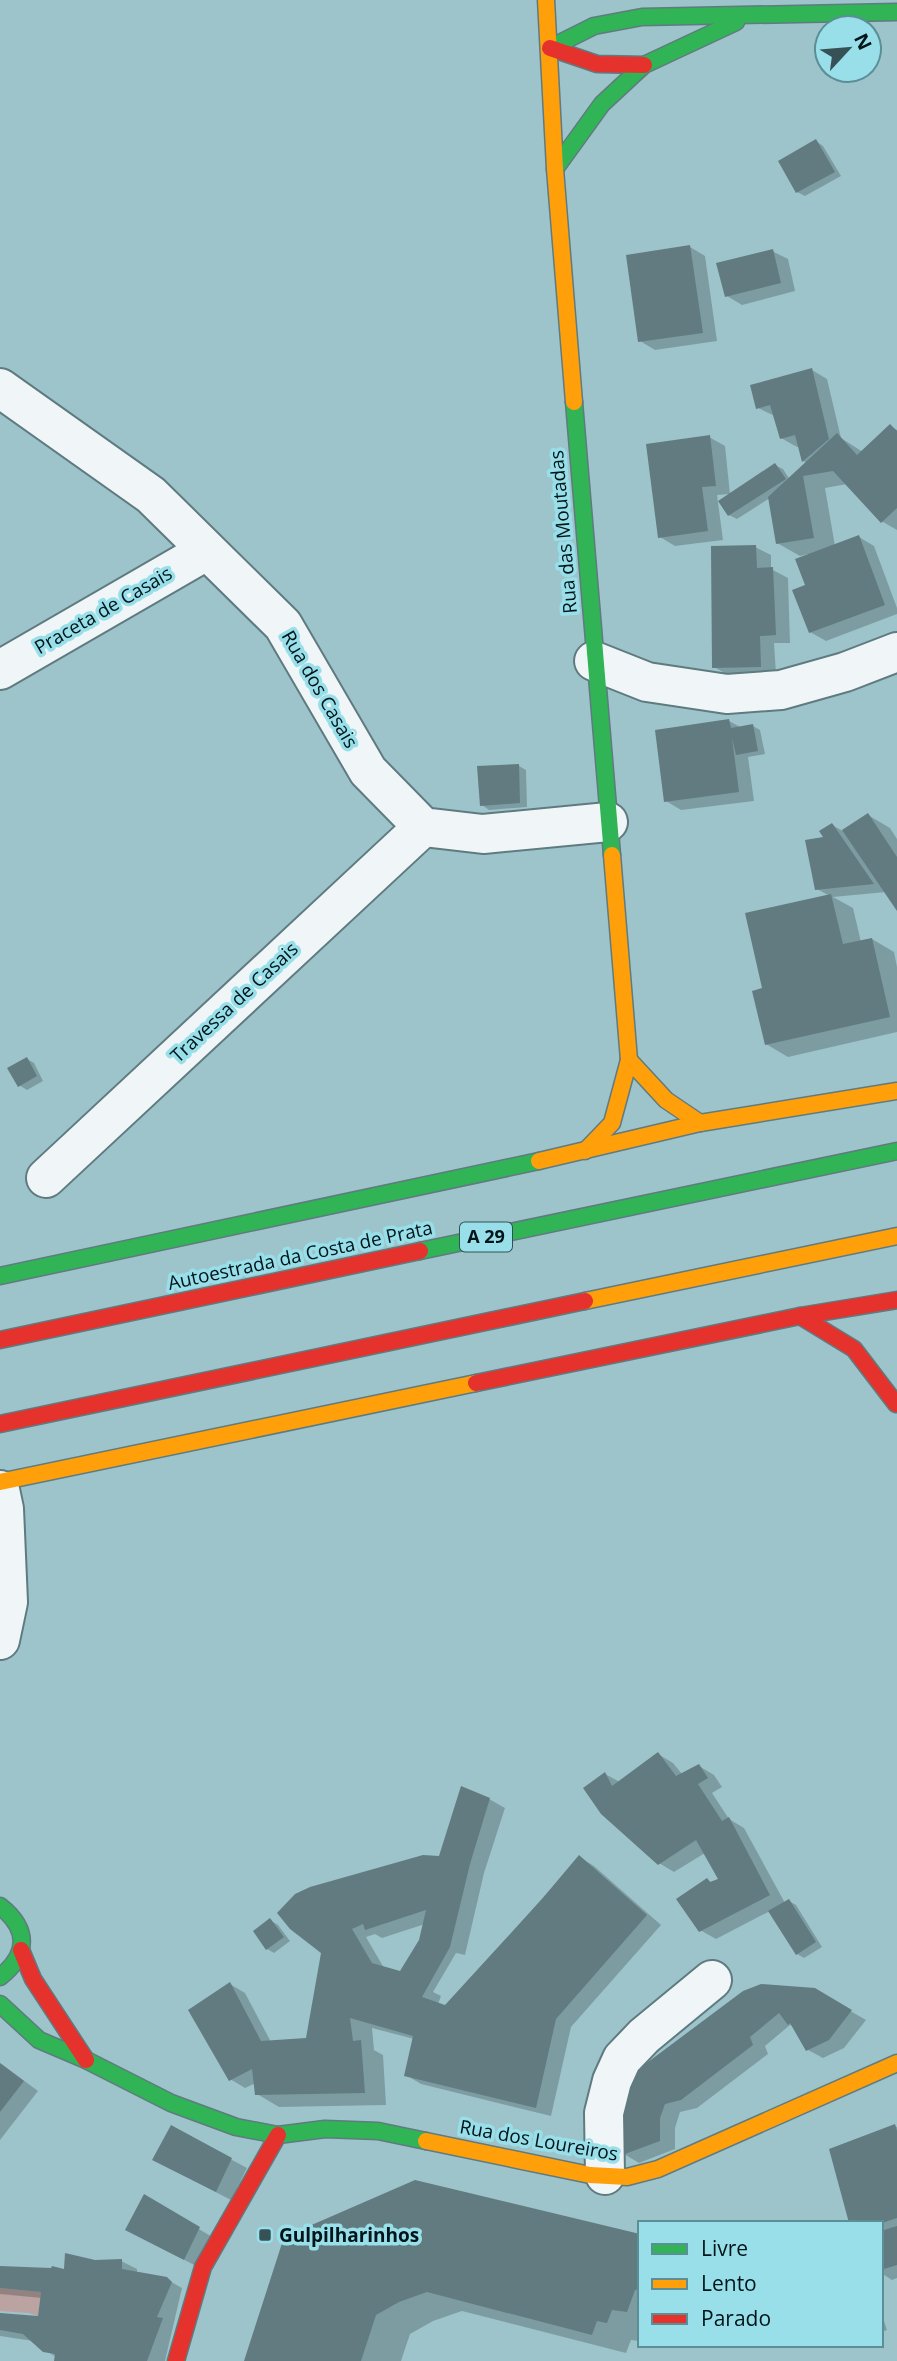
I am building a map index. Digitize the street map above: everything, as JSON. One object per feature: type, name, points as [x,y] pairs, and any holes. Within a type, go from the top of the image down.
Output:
[{"type":"main road","name":"Rua das Moutadas","points":[[546,0],[555,169],[629,1060]]},
{"type":"main road","points":[[622,0],[642,17]]},
{"type":"main road","points":[[550,48],[594,26],[642,17],[897,12]]},
{"type":"main road","points":[[555,169],[602,104],[644,65],[748,16]]},
{"type":"main road","points":[[550,48],[597,64],[644,65]]},
{"type":"main road","points":[[629,1060],[666,1100],[700,1123]]},
{"type":"main road","points":[[585,1151],[612,1123],[629,1060]]},
{"type":"main road","points":[[0,1276],[585,1151],[700,1123],[897,1091]]},
{"type":"main road","name":"Autoestrada da Costa de Prata","points":[[0,1340],[897,1151]]},
{"type":"main road","points":[[0,1424],[897,1236]]},
{"type":"main road","points":[[0,1482],[800,1316],[897,1300]]},
{"type":"main road","points":[[800,1316],[854,1349],[897,1405]]},
{"type":"main road","points":[[897,1397],[897,1405]]},
{"type":"main road","points":[[0,1977],[17,1962],[22,1938],[19,1926],[1,1904]]},
{"type":"main road","points":[[21,1951],[33,1979],[86,2060]]},
{"type":"main road","name":"Rua dos Loureiros","points":[[0,2004],[39,2040],[86,2060],[171,2104],[236,2127],[278,2135],[325,2129],[377,2131],[590,2175],[626,2177],[658,2169],[897,2063]]},
{"type":"main road","points":[[176,2361],[203,2267],[278,2135]]},
{"type":"street","name":"Rua dos Casais","points":[[0,388],[151,495],[283,625],[368,771],[423,827]]},
{"type":"street","name":"Praceta de Casais","points":[[0,670],[206,551]]},
{"type":"street","points":[[594,661],[648,682],[727,694],[781,690],[845,672],[897,652]]},
{"type":"street","points":[[423,827],[483,834],[608,822]]},
{"type":"street","name":"Travessa de Casais","points":[[46,1178],[423,827]]},
{"type":"street","points":[[0,1490],[4,1510],[8,1602],[0,1640]]},
{"type":"street","points":[[605,2175],[604,2113],[612,2081],[622,2059],[644,2036],[712,1980]]},
{"type":"shaded area","points":[[0,2288],[41,2292],[38,2316],[0,2311]]},
{"type":"building","points":[[816,139],[835,172],[796,193],[778,161]]},
{"type":"building","points":[[690,245],[703,333],[638,342],[626,255]]},
{"type":"building","points":[[773,249],[781,283],[725,297],[716,263]]},
{"type":"building","points":[[812,368],[829,439],[802,462],[795,435],[780,439],[770,405],[756,409],[750,385]]},
{"type":"building","points":[[890,424],[897,431],[897,508],[881,523],[833,471],[803,476],[814,538],[776,544],[768,497],[837,433],[857,455]]},
{"type":"building","points":[[710,435],[716,486],[702,487],[708,531],[658,538],[646,444]]},
{"type":"building","points":[[775,463],[786,479],[728,516],[718,501]]},
{"type":"building","points":[[859,535],[885,605],[809,633],[792,590],[805,585],[795,559]]},
{"type":"building","points":[[756,545],[757,568],[773,567],[776,635],[760,636],[761,667],[712,668],[711,546]]},
{"type":"building","points":[[729,719],[731,728],[753,724],[758,751],[736,755],[732,738],[739,792],[664,802],[655,730]]},
{"type":"building","points":[[519,764],[520,803],[480,806],[477,766]]},
{"type":"building","points":[[868,813],[897,857],[897,911],[842,830]]},
{"type":"building","points":[[832,823],[874,884],[815,890],[805,840],[823,837],[819,831]]},
{"type":"building","points":[[831,894],[843,944],[872,938],[890,1017],[765,1045],[752,991],[762,988],[745,913]]},
{"type":"building","points":[[27,1057],[37,1076],[18,1087],[7,1068]]},
{"type":"building","points":[[658,1752],[676,1776],[699,1764],[708,1778],[698,1784],[722,1821],[729,1817],[770,1895],[699,1932],[676,1899],[707,1878],[710,1882],[718,1879],[696,1840],[658,1865],[601,1814],[583,1788],[605,1772],[612,1786]]},
{"type":"building","points":[[461,1786],[490,1798],[470,1864],[450,1947],[422,1997],[445,2005],[579,1855],[647,1915],[556,2019],[536,2108],[404,2076],[413,2036],[350,2018],[353,2041],[361,2040],[365,2093],[255,2095],[252,2069],[229,2081],[188,2010],[230,1982],[261,2041],[306,2038],[321,1953],[290,1929],[277,1913],[295,1894],[310,1887],[423,1855],[439,1856]],"holes":[[[426,1910],[419,1940],[400,1971],[372,1963],[352,1929],[363,1924],[365,1930]]]},
{"type":"building","points":[[789,1899],[816,1942],[796,1955],[768,1911]]},
{"type":"building","points":[[270,1918],[284,1937],[266,1950],[253,1931]]},
{"type":"building","points":[[761,1984],[815,1988],[852,2010],[829,2040],[806,2051],[790,2023],[788,2025],[779,2013],[750,2037],[753,2045],[681,2100],[665,2104],[660,2118],[660,2141],[622,2155],[624,2104],[636,2071],[743,1991]]},
{"type":"building","points":[[0,2063],[24,2081],[0,2112]]},
{"type":"building","points":[[895,2124],[897,2218],[883,2223],[848,2221],[829,2149]]},
{"type":"building","points":[[171,2125],[232,2158],[216,2192],[152,2160]]},
{"type":"building","points":[[415,2180],[638,2234],[638,2289],[635,2290],[627,2312],[612,2310],[607,2323],[597,2321],[592,2335],[427,2292],[399,2302],[376,2315],[361,2361],[244,2361],[284,2237]]},
{"type":"building","points":[[144,2194],[200,2227],[184,2260],[125,2230]]},
{"type":"building","points":[[897,2226],[897,2265],[883,2269],[883,2230]]},
{"type":"building","points":[[65,2253],[95,2260],[122,2259],[122,2269],[167,2277],[172,2282],[157,2317],[163,2318],[147,2361],[54,2361],[55,2354],[43,2352],[23,2334],[0,2330],[0,2313],[38,2316],[41,2292],[0,2288],[0,2266],[52,2266],[64,2269]]},
{"type":"traffic: fast","points":[[550,48],[594,26],[642,17],[897,12]]},
{"type":"traffic: fast","points":[[555,169],[602,104],[644,65],[736,22]]},
{"type":"traffic: fast","points":[[574,402],[612,855]]},
{"type":"traffic: fast","points":[[420,1251],[897,1151]]},
{"type":"traffic: fast","points":[[0,1276],[539,1161]]},
{"type":"traffic: fast","points":[[0,1906],[16,1924],[22,1942],[16,1959],[0,1977]]},
{"type":"traffic: fast","points":[[0,2004],[39,2040],[86,2060],[171,2103],[236,2127],[278,2135],[325,2129],[378,2131],[426,2141]]},
{"type":"traffic: slow","points":[[546,0],[555,169],[574,402]]},
{"type":"traffic: slow","points":[[612,855],[629,1060]]},
{"type":"traffic: slow","points":[[629,1060],[666,1100],[700,1123]]},
{"type":"traffic: slow","points":[[585,1151],[612,1123],[629,1060]]},
{"type":"traffic: slow","points":[[539,1161],[700,1123],[897,1091]]},
{"type":"traffic: slow","points":[[585,1301],[897,1236]]},
{"type":"traffic: slow","points":[[0,1482],[476,1383]]},
{"type":"traffic: slow","points":[[426,2141],[590,2175],[627,2177],[658,2169],[897,2063]]},
{"type":"traffic: jam","points":[[550,48],[597,64],[644,65]]},
{"type":"traffic: jam","points":[[0,1340],[420,1251]]},
{"type":"traffic: jam","points":[[476,1383],[800,1316],[897,1300]]},
{"type":"traffic: jam","points":[[0,1424],[585,1301]]},
{"type":"traffic: jam","points":[[800,1316],[854,1349],[896,1404]]},
{"type":"traffic: jam","points":[[21,1950],[33,1979],[86,2060]]},
{"type":"traffic: jam","points":[[176,2361],[203,2267],[278,2135]]},
{"type":"place","name":"Gulpilharinhos","points":[[265,2235]]}]
